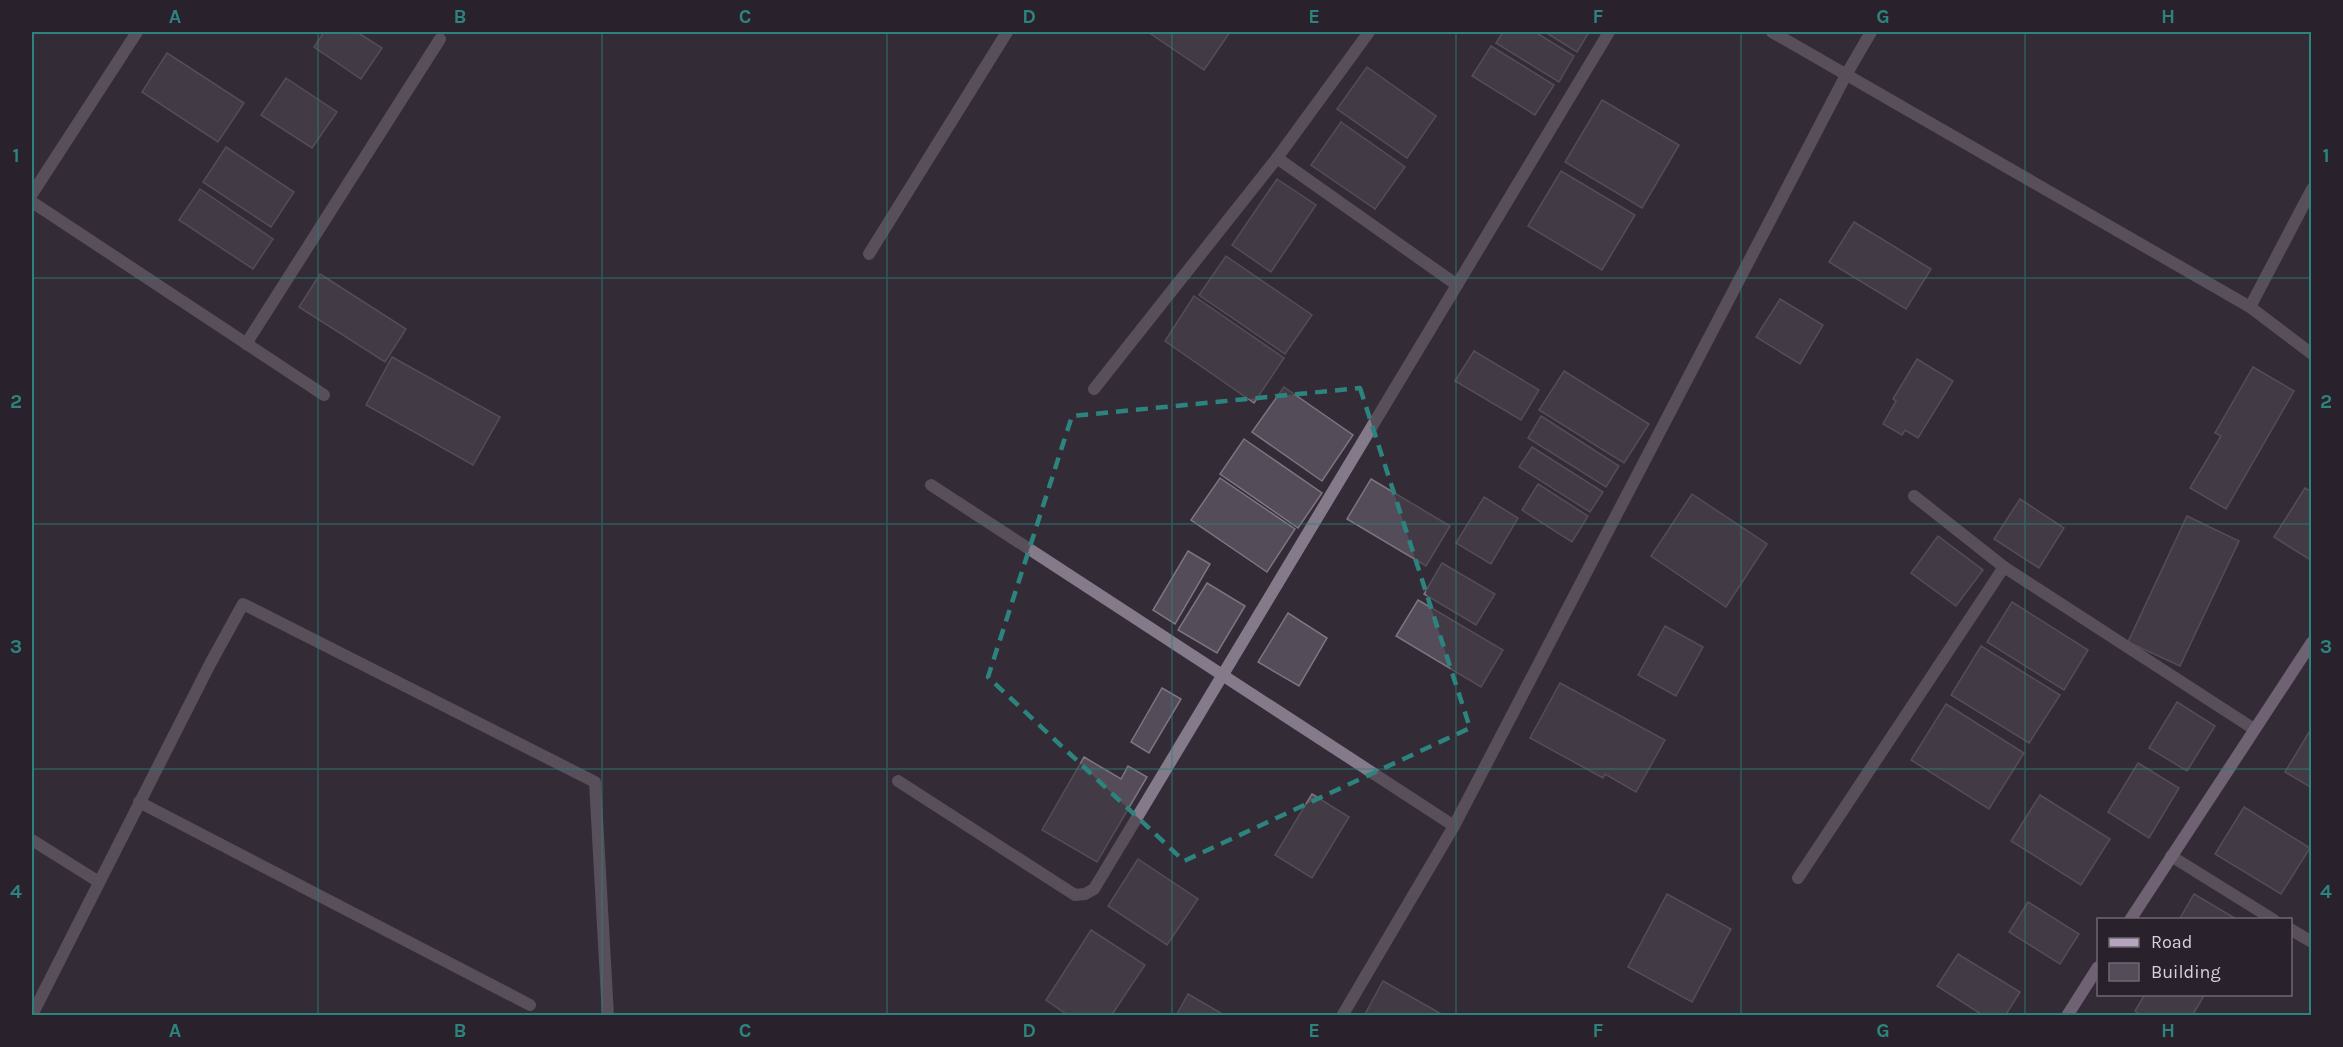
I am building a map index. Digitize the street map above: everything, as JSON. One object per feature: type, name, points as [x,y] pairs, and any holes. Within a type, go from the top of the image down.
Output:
[{"type":"street","points":[[32,194],[137,32]]},
{"type":"street","points":[[869,254],[1006,32]]},
{"type":"street","points":[[898,781],[1067,891],[1075,895],[1085,894],[1094,889],[1609,32]]},
{"type":"street","points":[[1772,32],[2250,307],[2312,354]]},
{"type":"street","points":[[1342,1016],[1454,826],[1846,75],[1871,32]]},
{"type":"street","points":[[1094,389],[1277,158],[1364,33]]},
{"type":"street","points":[[246,344],[440,39]]},
{"type":"street","points":[[1277,158],[1457,285]]},
{"type":"street","points":[[2250,307],[2312,189]]},
{"type":"street","points":[[32,202],[324,395]]},
{"type":"street","points":[[931,485],[1454,826]]},
{"type":"street","points":[[1914,496],[2004,567],[2254,729]]},
{"type":"street","points":[[1798,878],[2004,567]]},
{"type":"street","points":[[32,1015],[139,802],[243,604],[595,782],[608,1016]]},
{"type":"street","points":[[2131,918],[2312,642]]},
{"type":"street","points":[[139,802],[530,1005]]},
{"type":"street","points":[[32,840],[99,882]]},
{"type":"street","points":[[2171,856],[2271,918]]},
{"type":"street","points":[[2292,930],[2312,942]]},
{"type":"street","points":[[2067,1016],[2097,969]]},
{"type":"highlighted area","points":[[1360,388],[1470,728],[1184,861],[988,677],[1072,416]]},
{"type":"building","points":[[324,32],[357,32],[382,48],[361,79],[314,47]]},
{"type":"building","points":[[1148,32],[1230,32],[1204,70]]},
{"type":"building","points":[[1503,32],[1535,32],[1574,56],[1559,82],[1496,43]]},
{"type":"building","points":[[1545,32],[1589,32],[1577,52]]},
{"type":"building","points":[[1491,46],[1554,85],[1535,115],[1472,76]]},
{"type":"building","points":[[167,53],[244,103],[218,142],[142,92]]},
{"type":"building","points":[[1367,67],[1436,116],[1407,158],[1337,109]]},
{"type":"building","points":[[286,78],[337,112],[312,148],[261,115]]},
{"type":"building","points":[[1602,100],[1679,145],[1642,208],[1565,162]]},
{"type":"building","points":[[1341,122],[1405,167],[1375,209],[1311,165]]},
{"type":"building","points":[[226,147],[294,192],[271,227],[203,182]]},
{"type":"building","points":[[1561,171],[1635,215],[1602,270],[1528,226]]},
{"type":"building","points":[[1277,179],[1316,205],[1271,272],[1232,245]]},
{"type":"building","points":[[200,189],[273,239],[253,269],[179,220]]},
{"type":"building","points":[[1854,222],[1931,269],[1906,309],[1829,262]]},
{"type":"building","points":[[1226,256],[1312,315],[1285,354],[1199,295]]},
{"type":"building","points":[[320,274],[406,329],[385,362],[299,307]]},
{"type":"building","points":[[1194,296],[1284,358],[1254,403],[1165,341]]},
{"type":"building","points":[[1780,299],[1823,325],[1800,364],[1756,337]]},
{"type":"building","points":[[1474,351],[1539,390],[1521,420],[1455,381]]},
{"type":"building","points":[[392,357],[500,417],[473,465],[366,405]]},
{"type":"building","points":[[1917,359],[1953,381],[1918,438],[1905,430],[1902,435],[1883,424],[1896,401],[1893,399]]},
{"type":"building","points":[[2253,367],[2294,391],[2226,509],[2190,488],[2221,436],[2215,433]]},
{"type":"building","points":[[1564,371],[1649,424],[1624,463],[1539,410]]},
{"type":"building","points":[[1284,387],[1353,435],[1322,481],[1252,432]]},
{"type":"building","points":[[1541,416],[1619,466],[1606,487],[1528,438]]},
{"type":"building","points":[[1244,439],[1322,493],[1298,528],[1220,474]]},
{"type":"building","points":[[1532,447],[1603,492],[1590,512],[1519,467]]},
{"type":"building","points":[[1220,478],[1295,529],[1267,572],[1191,520]]},
{"type":"building","points":[[1371,479],[1450,526],[1426,566],[1347,519]]},
{"type":"building","points":[[1538,484],[1588,516],[1572,542],[1522,510]]},
{"type":"building","points":[[2305,488],[2312,492],[2312,561],[2274,537]]},
{"type":"building","points":[[1692,494],[1767,544],[1726,607],[1651,556]]},
{"type":"building","points":[[1484,497],[1518,518],[1491,564],[1456,543]]},
{"type":"building","points":[[2020,499],[2064,528],[2039,568],[1994,539]]},
{"type":"building","points":[[2187,516],[2239,541],[2180,666],[2128,642]]},
{"type":"building","points":[[1938,536],[1983,570],[1956,606],[1911,573]]},
{"type":"building","points":[[1188,551],[1210,564],[1175,624],[1153,610]]},
{"type":"building","points":[[1442,563],[1495,594],[1476,625],[1424,594]]},
{"type":"building","points":[[1207,583],[1245,606],[1217,653],[1178,630]]},
{"type":"building","points":[[1418,600],[1503,650],[1481,687],[1396,636]]},
{"type":"building","points":[[2012,602],[2088,650],[2064,690],[1987,642]]},
{"type":"building","points":[[1288,613],[1327,638],[1299,686],[1258,662]]},
{"type":"building","points":[[1665,626],[1703,647],[1676,696],[1638,675]]},
{"type":"building","points":[[1981,646],[2060,695],[2029,743],[1951,695]]},
{"type":"building","points":[[1560,683],[1665,740],[1636,792],[1605,774],[1603,778],[1530,738]]},
{"type":"building","points":[[1162,688],[1181,699],[1149,753],[1131,742]]},
{"type":"building","points":[[2177,702],[2215,726],[2187,771],[2149,748]]},
{"type":"building","points":[[1946,704],[2024,753],[1989,809],[1911,760]]},
{"type":"building","points":[[2312,729],[2312,788],[2285,772]]},
{"type":"building","points":[[1084,757],[1121,779],[1128,766],[1147,777],[1097,862],[1042,830]]},
{"type":"building","points":[[2138,763],[2179,788],[2149,838],[2108,812]]},
{"type":"building","points":[[1312,794],[1349,817],[1312,878],[1275,855]]},
{"type":"building","points":[[2040,795],[2110,839],[2081,885],[2011,841]]},
{"type":"building","points":[[2244,807],[2310,848],[2281,894],[2215,854]]},
{"type":"building","points":[[1138,859],[1198,899],[1167,945],[1108,906]]},
{"type":"building","points":[[1667,894],[1731,929],[1692,1002],[1628,967]]},
{"type":"building","points":[[2194,894],[2235,918],[2180,918]]},
{"type":"building","points":[[2028,902],[2079,934],[2060,964],[2009,932]]},
{"type":"building","points":[[1091,930],[1145,965],[1111,1016],[1069,1016],[1046,1000]]},
{"type":"building","points":[[1958,954],[2020,992],[2005,1016],[1984,1016],[1937,986]]},
{"type":"building","points":[[1383,981],[1445,1016],[1364,1016]]},
{"type":"building","points":[[1188,994],[1226,1016],[1176,1016]]},
{"type":"building","points":[[2144,996],[2204,996],[2192,1016],[2142,1016],[2135,1011]]}]
